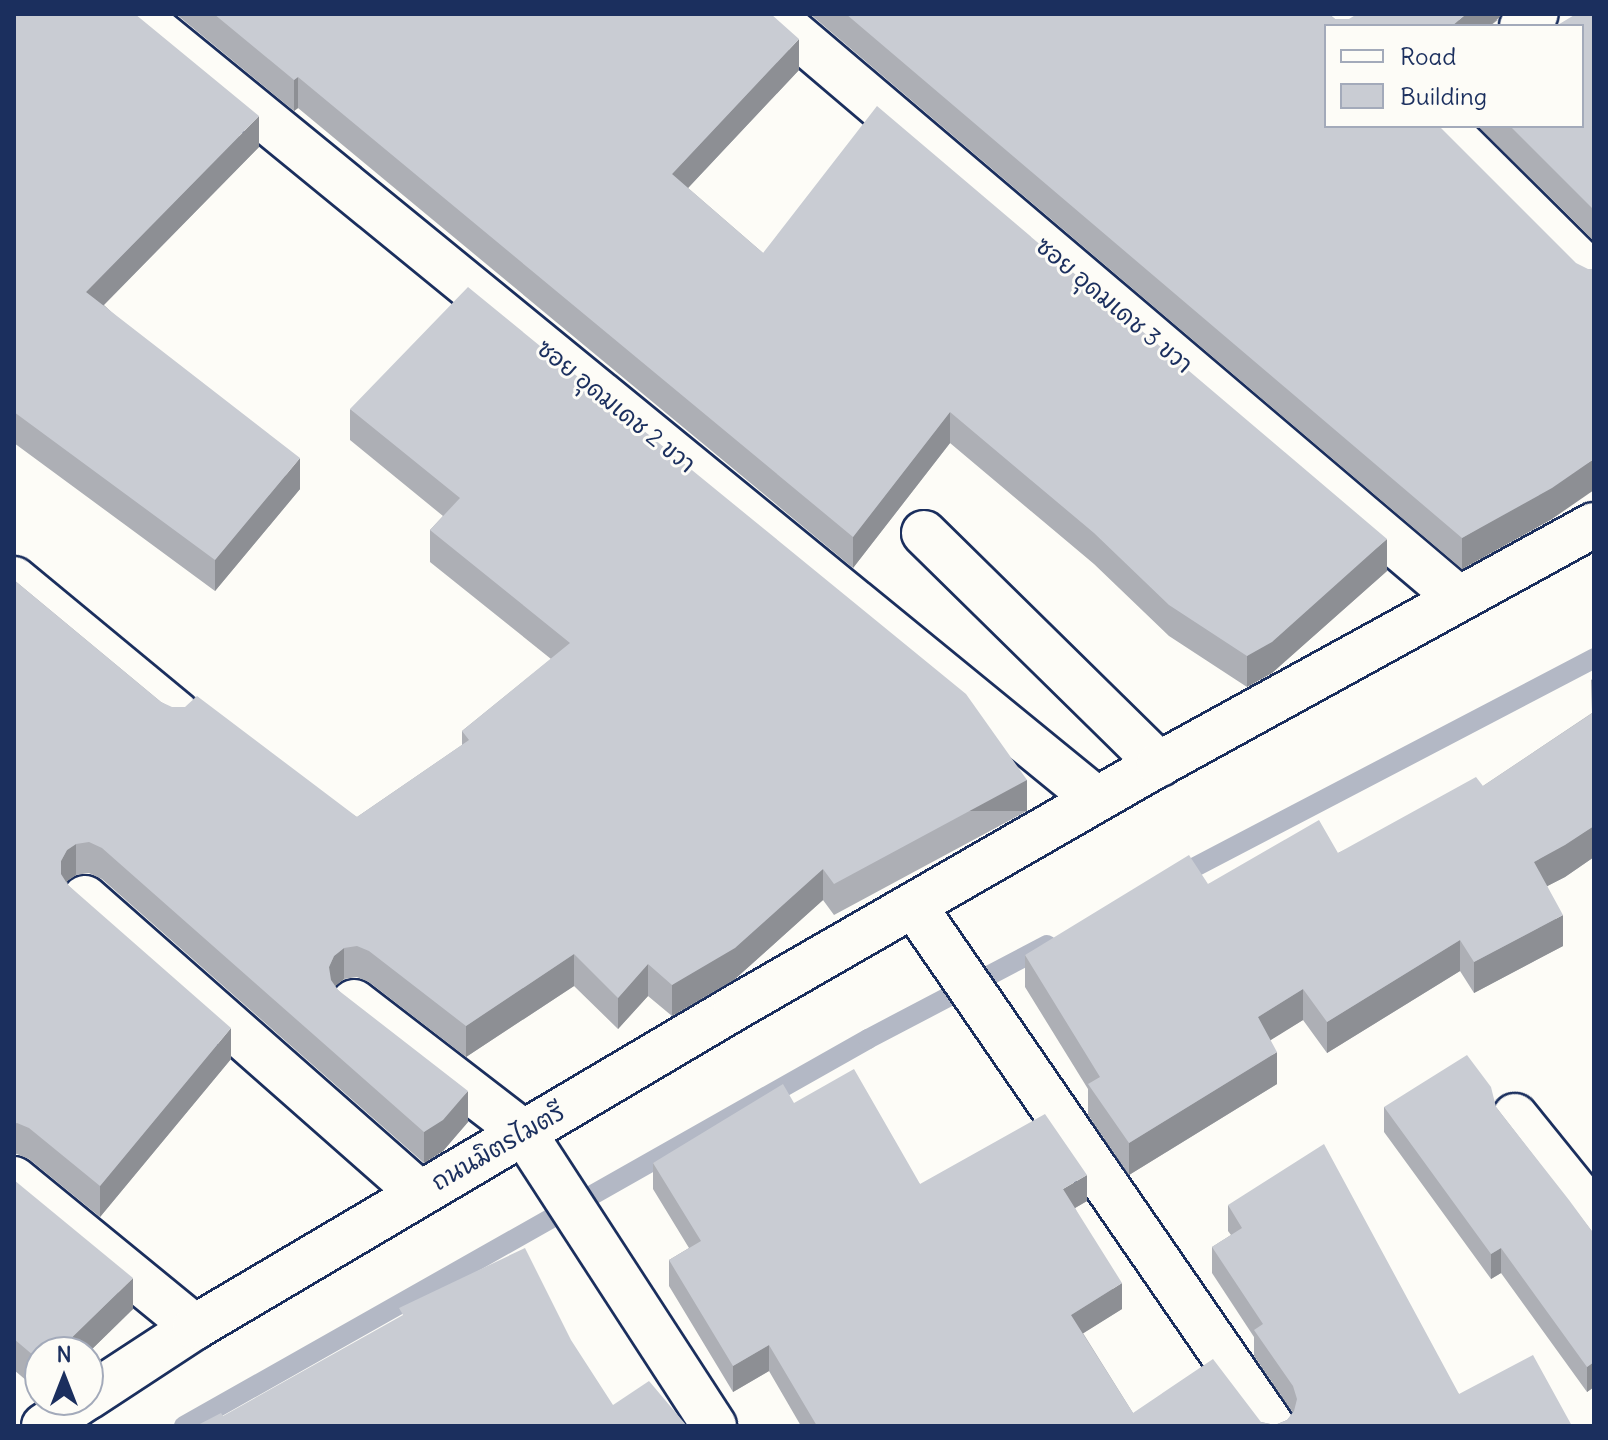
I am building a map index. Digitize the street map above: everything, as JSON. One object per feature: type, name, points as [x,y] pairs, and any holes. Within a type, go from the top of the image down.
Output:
[{"type":"street","name":"ซอย อุดมเดช 2 ขวา","points":[[136,14],[1096,799]]},
{"type":"street","name":"ซอย อุดมเดช 3 ขวา","points":[[771,14],[1457,597]]},
{"type":"street","points":[[1445,128],[1594,276]]},
{"type":"street","points":[[1457,597],[1594,525]]},
{"type":"street","points":[[924,533],[1159,764]]},
{"type":"street","points":[[14,579],[177,714]]},
{"type":"street","name":"ถนนมิตรไมตรี","points":[[104,1386],[195,1327],[420,1193],[1096,799],[1457,597]]},
{"type":"street","points":[[85,898],[420,1193]]},
{"type":"street","points":[[914,906],[1272,1426]]},
{"type":"street","points":[[354,1002],[524,1133],[714,1426]]},
{"type":"street","points":[[1515,1116],[1594,1214]]},
{"type":"street","points":[[14,1179],[195,1327]]},
{"type":"building","points":[[14,14],[135,14],[259,116],[86,292],[300,458],[215,560],[14,412]]},
{"type":"building","points":[[214,14],[771,14],[799,39],[672,174],[763,253],[877,106],[1387,539],[1272,642],[1247,656],[1169,605],[1094,533],[950,412],[853,537],[298,77],[294,80]]},
{"type":"building","points":[[846,14],[1329,14],[1335,19],[1349,19],[1357,14],[1466,14],[1454,24],[1324,24],[1324,128],[1441,128],[1576,263],[1594,269],[1594,459],[1552,488],[1462,538]]},
{"type":"building","points":[[1576,14],[1594,14],[1594,210],[1512,128],[1584,128],[1584,24],[1559,24]]},
{"type":"building","points":[[468,287],[966,694],[1027,780],[834,884],[823,869],[735,948],[672,985],[648,964],[618,998],[574,954],[466,1026],[369,951],[357,946],[344,948],[334,956],[329,967],[331,980],[338,990],[468,1091],[443,1120],[424,1132],[102,848],[89,842],[76,844],[67,850],[61,861],[61,874],[68,885],[231,1028],[100,1186],[29,1128],[14,1124],[14,580],[161,702],[172,707],[185,707],[197,696],[357,817],[469,740],[462,731],[570,643],[430,530],[460,498],[350,409]]},
{"type":"building","points":[[1594,712],[1594,826],[1534,862],[1563,915],[1474,962],[1460,940],[1327,1022],[1303,989],[1258,1017],[1277,1052],[1129,1143],[1088,1084],[1100,1077],[1025,955],[1189,855],[1208,884],[1319,820],[1338,853],[1476,777],[1483,786]]},
{"type":"building","points":[[1467,1055],[1491,1087],[1496,1107],[1594,1234],[1594,1362],[1587,1367],[1501,1248],[1491,1254],[1384,1107]]},
{"type":"building","points":[[854,1069],[920,1184],[1045,1114],[1087,1175],[1063,1189],[1122,1283],[1071,1315],[1133,1413],[1213,1359],[1261,1422],[1275,1425],[1287,1420],[1294,1411],[1297,1399],[1293,1386],[1254,1330],[1263,1324],[1212,1247],[1242,1228],[1228,1205],[1324,1144],[1459,1394],[1533,1355],[1572,1426],[817,1426],[769,1345],[733,1366],[669,1260],[701,1241],[653,1163],[783,1084],[794,1103]]},
{"type":"building","points":[[14,1180],[133,1278],[73,1336],[24,1336],[24,1347],[14,1339]]},
{"type":"building","points":[[525,1248],[571,1340],[613,1405],[649,1381],[687,1426],[196,1426],[221,1413],[223,1416],[403,1315],[399,1308]]},
{"type":"waterway","points":[[1174,878],[1594,658]]},
{"type":"waterway","points":[[184,1426],[868,1039],[1047,945]]}]
